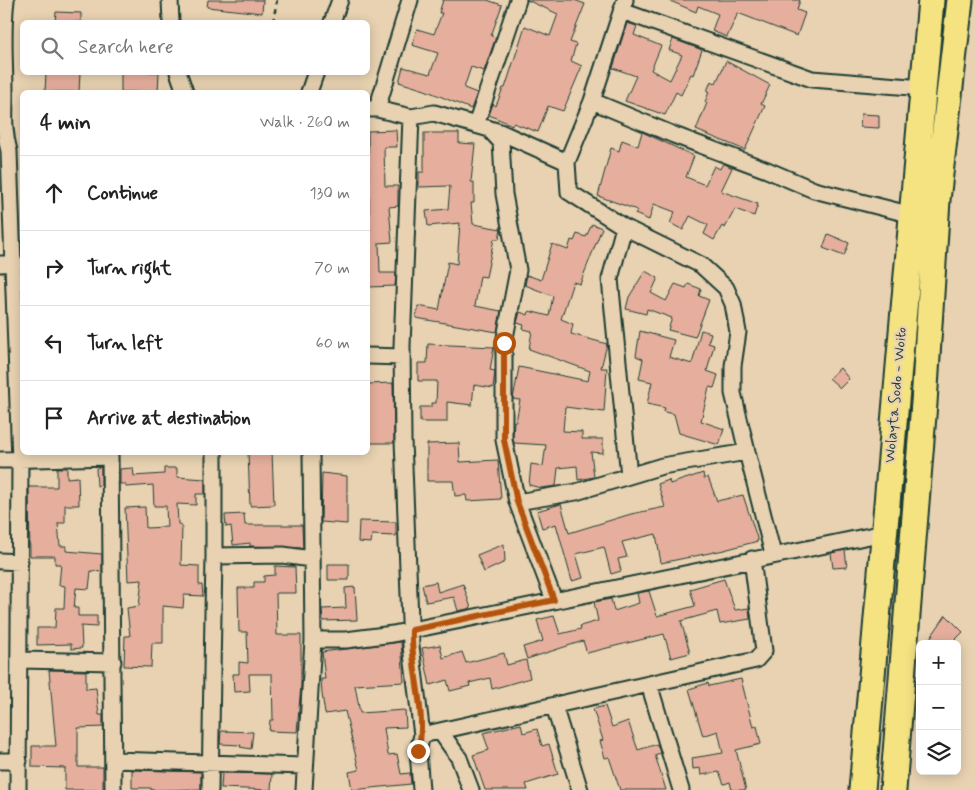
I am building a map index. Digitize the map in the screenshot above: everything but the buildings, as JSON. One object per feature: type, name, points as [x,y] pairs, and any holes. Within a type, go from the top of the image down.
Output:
[{"type":"highway","name":"Wolayta Sodo - Woito","points":[[862,790],[931,0]]},
{"type":"highway","name":"Wolayta Sodo - Woito","points":[[893,790],[924,404],[937,200],[960,0]]},
{"type":"street","points":[[6,0],[3,22],[5,96],[3,130],[11,152],[8,264],[20,461],[18,790]]},
{"type":"street","points":[[170,0],[171,20]]},
{"type":"street","points":[[333,20],[340,0]]},
{"type":"street","points":[[410,0],[372,109],[411,117],[434,113],[482,126],[567,162]]},
{"type":"street","points":[[482,126],[518,0]]},
{"type":"street","points":[[772,554],[733,393],[733,366],[738,332],[733,304],[726,288],[701,265],[624,227],[569,192],[567,162],[592,101],[624,5],[812,79],[923,88]]},
{"type":"street","points":[[178,75],[184,90]]},
{"type":"street","points":[[310,90],[315,75]]},
{"type":"street","points":[[592,101],[814,190],[912,215]]},
{"type":"street","points":[[411,117],[402,357],[403,449],[412,630],[411,646],[422,736],[418,751],[421,790]]},
{"type":"street","points":[[482,126],[502,142],[504,194],[518,270],[504,343],[504,440],[517,502],[554,600]]},
{"type":"street","points":[[624,227],[610,279],[629,476]]},
{"type":"street","points":[[370,356],[402,357]]},
{"type":"street","points":[[517,502],[576,492],[662,466],[747,452]]},
{"type":"street","points":[[0,460],[20,461],[110,455],[113,790]]},
{"type":"street","points":[[210,790],[214,455]]},
{"type":"street","points":[[304,790],[313,640],[311,455]]},
{"type":"street","points":[[313,640],[346,640],[412,630],[772,554],[884,533]]},
{"type":"street","points":[[214,556],[283,555],[311,559]]},
{"type":"street","points":[[422,736],[756,660],[764,651],[752,559]]},
{"type":"street","points":[[0,561],[20,562]]},
{"type":"street","points":[[20,660],[113,662]]},
{"type":"street","points":[[649,684],[681,790]]},
{"type":"street","points":[[554,706],[580,790]]},
{"type":"street","points":[[440,732],[459,758],[470,790]]},
{"type":"street","points":[[114,760],[304,766]]},
{"type":"street","points":[[0,761],[19,762]]},
{"type":"path","points":[[273,20],[277,0]]},
{"type":"route","points":[[418,751],[422,736],[411,646],[412,630],[432,624],[554,600],[517,502],[504,440],[504,343]]}]
